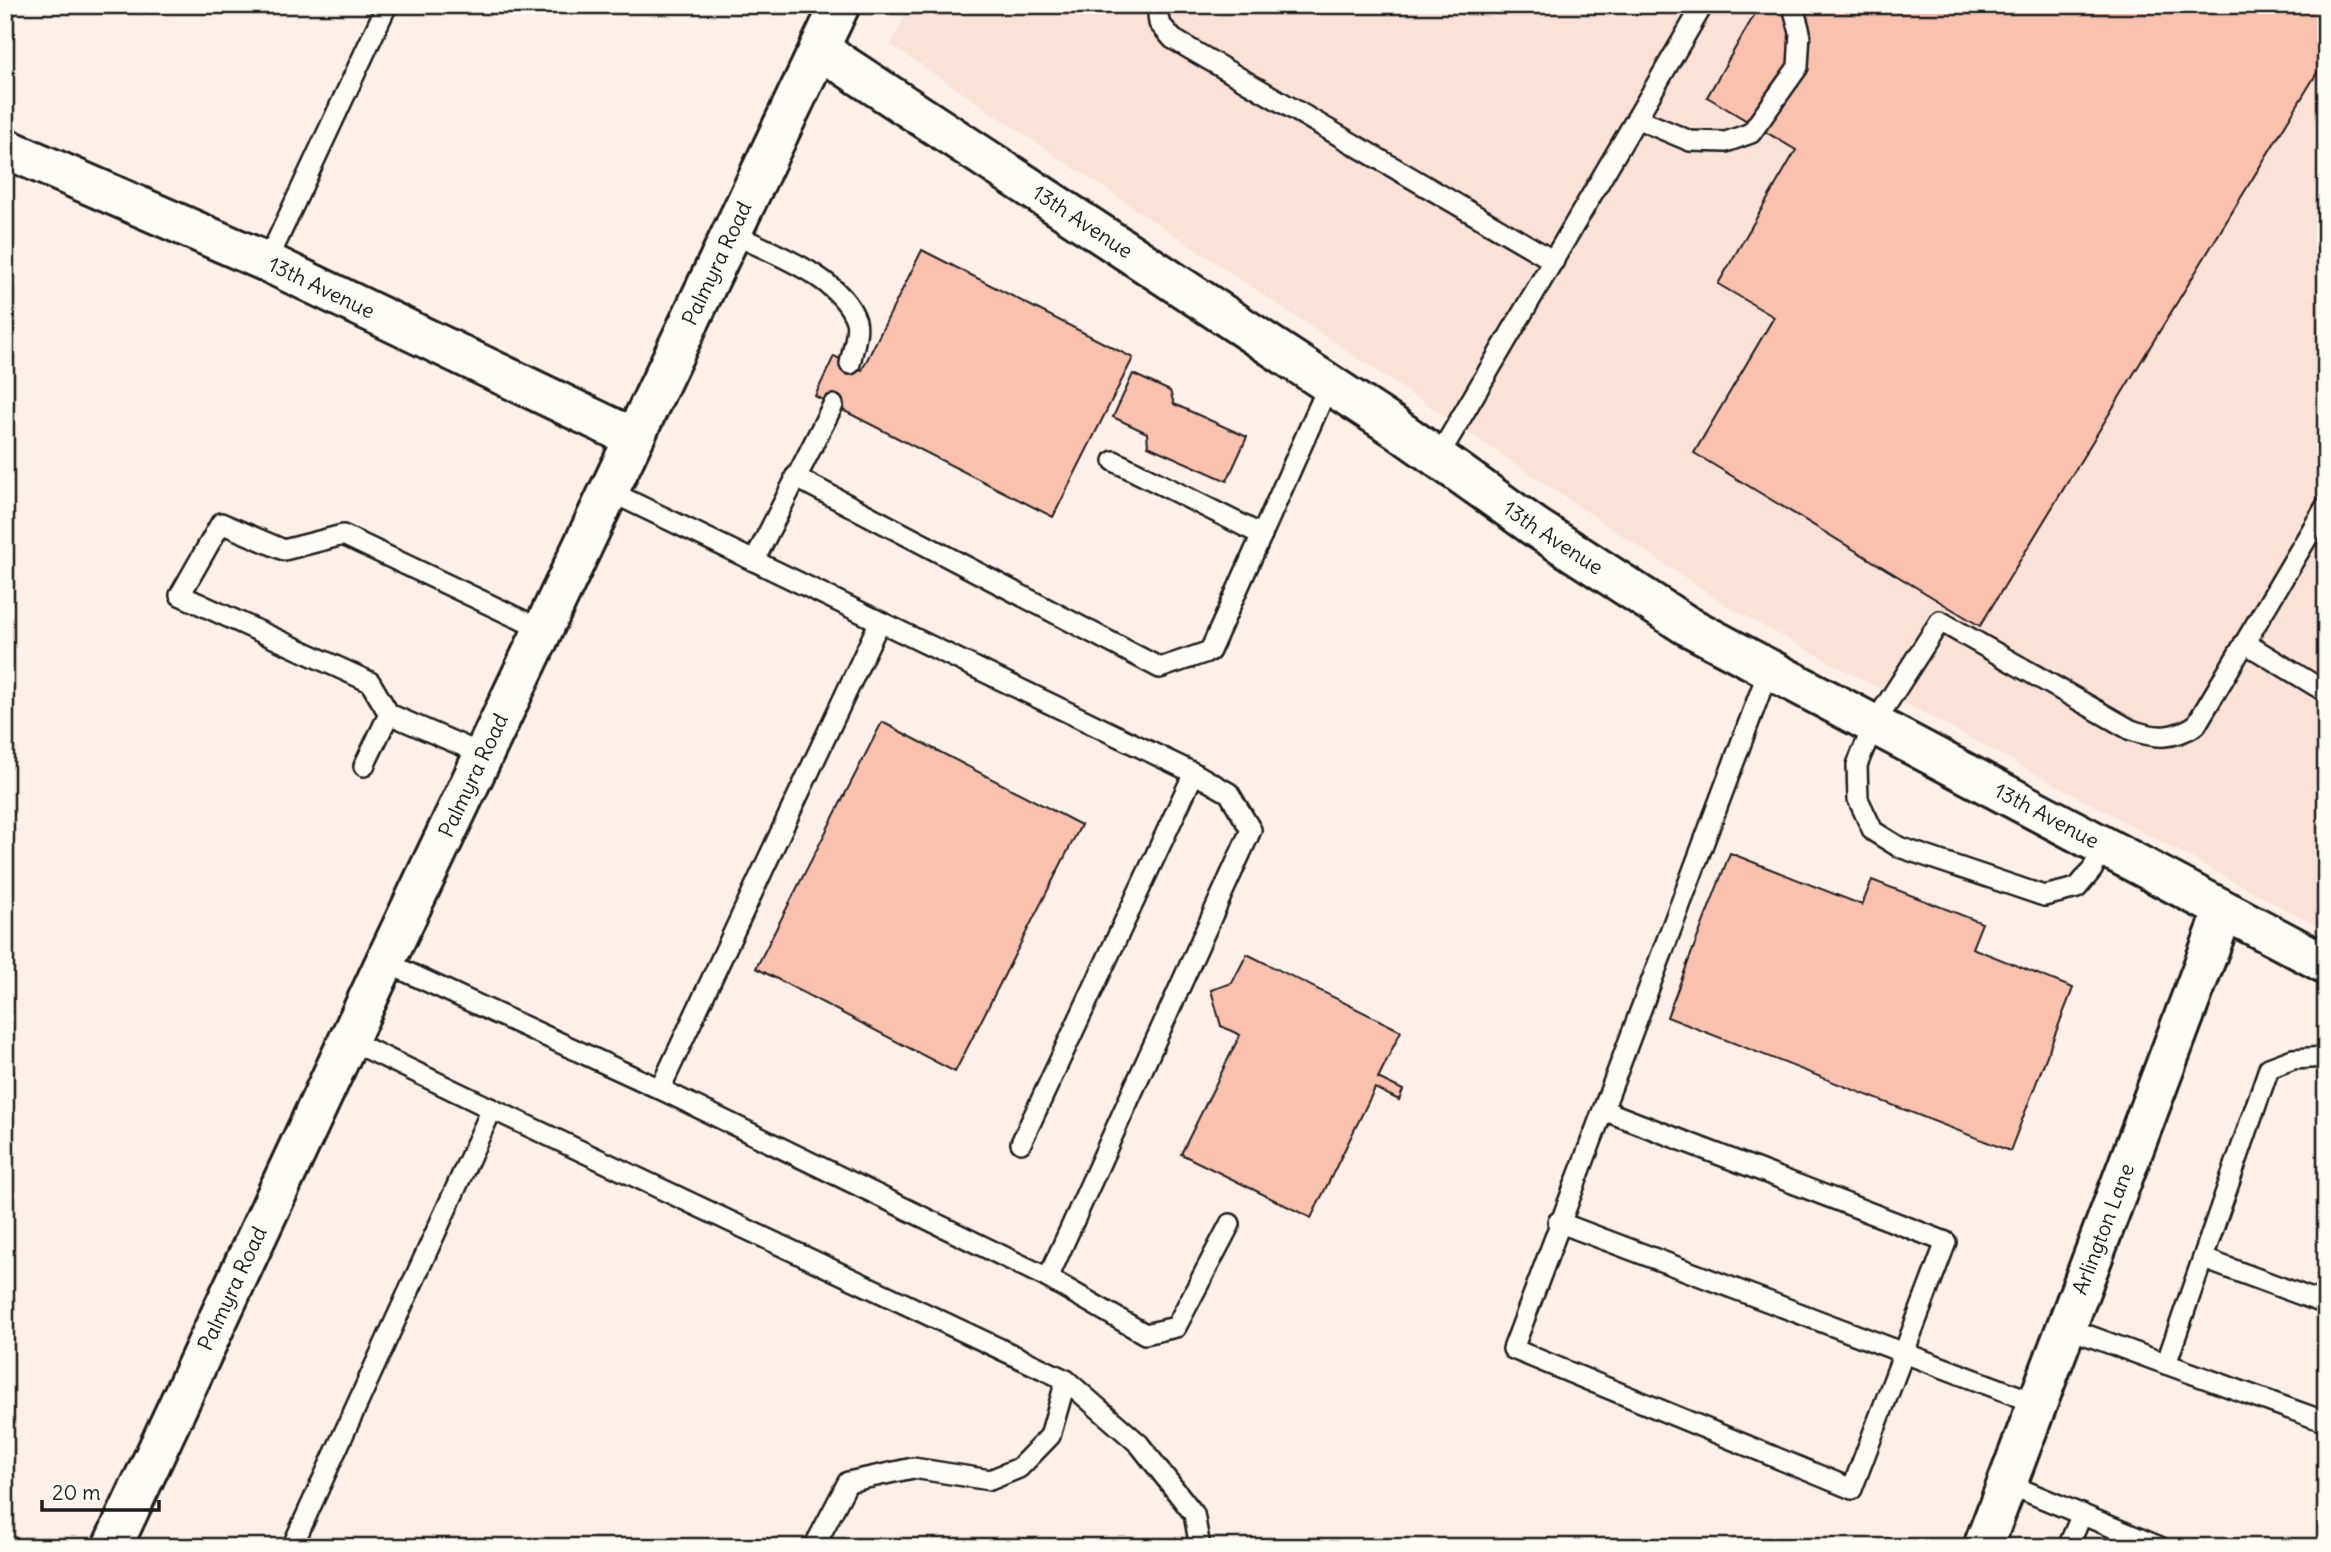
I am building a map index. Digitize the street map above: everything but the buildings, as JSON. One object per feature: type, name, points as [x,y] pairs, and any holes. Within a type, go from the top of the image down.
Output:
[{"type":"street","name":"Palmyra Road","points":[[112,1547],[385,962],[840,5]]},
{"type":"street","name":"13th Avenue","points":[[819,50],[1329,384],[1438,457],[1535,527],[1686,625],[2326,964]]},
{"type":"street","name":"13th Avenue","points":[[5,148],[267,262],[634,438]]},
{"type":"street","name":"Arlington Lane","points":[[1983,1547],[2224,911]]},
{"type":"lane","points":[[267,262],[387,5]]},
{"type":"lane","points":[[1157,5],[1159,23],[1173,39],[1554,261]]},
{"type":"lane","points":[[1438,457],[1703,5]]},
{"type":"lane","points":[[1638,119],[1690,141],[1726,142],[1751,133],[1798,67],[1800,32],[1793,7]]},
{"type":"lane","points":[[731,233],[805,270],[840,293],[857,323],[850,364]]},
{"type":"lane","points":[[795,477],[1160,668],[1210,651],[1329,384]]},
{"type":"lane","points":[[754,561],[833,405]]},
{"type":"lane","points":[[1114,461],[1262,534]]},
{"type":"lane","points":[[609,491],[1194,773],[1230,793],[1251,830],[1048,1278]]},
{"type":"lane","points":[[2104,845],[2092,870],[2077,888],[2044,896],[1899,847],[1873,831],[1858,799],[1857,765],[1874,724],[1940,621],[2098,713],[2155,738],[2180,735],[2196,725],[2326,506]]},
{"type":"lane","points":[[484,755],[390,715],[370,682],[180,595],[221,523],[284,550],[344,535],[543,630]]},
{"type":"lane","points":[[660,1088],[879,623]]},
{"type":"lane","points":[[2245,643],[2326,692]]},
{"type":"lane","points":[[1603,1110],[1946,1242],[1852,1489],[1513,1349],[1558,1222],[1603,1110],[1769,669]]},
{"type":"lane","points":[[364,766],[390,715]]},
{"type":"lane","points":[[1021,1143],[1194,773]]},
{"type":"lane","points":[[385,962],[660,1088],[1048,1278],[1145,1334],[1176,1327],[1230,1224]]},
{"type":"lane","points":[[349,1040],[1066,1380],[1139,1444],[1194,1514],[1200,1547]]},
{"type":"lane","points":[[2166,1364],[2269,1068],[2293,1059],[2325,1053]]},
{"type":"lane","points":[[292,1547],[492,1109]]},
{"type":"lane","points":[[1558,1222],[2039,1404]]},
{"type":"lane","points":[[2204,1259],[2326,1304]]},
{"type":"lane","points":[[2065,1327],[2326,1422]]},
{"type":"lane","points":[[814,1547],[848,1482],[913,1468],[990,1480],[1019,1468],[1051,1436],[1066,1380]]},
{"type":"lane","points":[[2006,1483],[2160,1547]]},
{"type":"lane","points":[[2068,1547],[2082,1514]]},
{"type":"shaded area","points":[[910,5],[2326,5],[2326,931],[1732,609],[891,45]]}]
